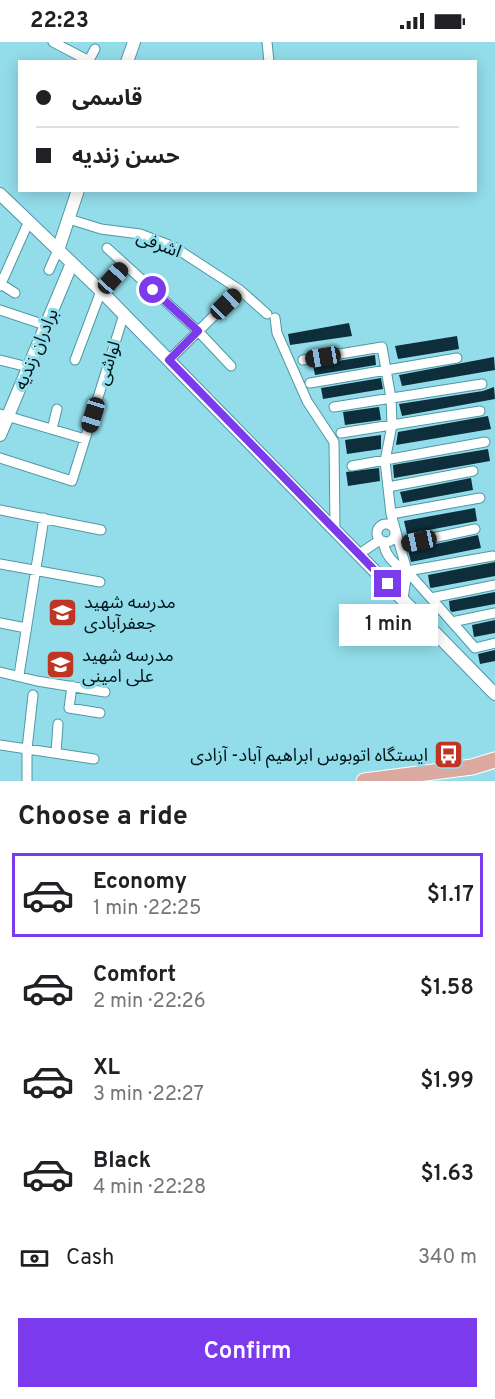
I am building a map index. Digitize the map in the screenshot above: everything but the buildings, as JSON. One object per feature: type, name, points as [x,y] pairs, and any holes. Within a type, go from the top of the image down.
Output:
[{"type":"main road","points":[[364,781],[462,769],[495,760]]},
{"type":"street","points":[[53,42],[88,60]]},
{"type":"street","points":[[128,60],[134,42]]},
{"type":"street","points":[[267,42],[270,60]]},
{"type":"street","points":[[90,60],[95,49]]},
{"type":"street","points":[[49,270],[77,192]]},
{"type":"street","points":[[0,194],[102,291],[495,694]]},
{"type":"street","name":"اشرفی","points":[[69,219],[101,229],[140,234],[156,239],[190,256],[240,290],[271,316],[307,401],[334,442],[335,530]]},
{"type":"street","points":[[15,293],[0,285],[29,222]]},
{"type":"street","points":[[107,248],[198,331],[231,366]]},
{"type":"street","name":"برادران زندیه","points":[[0,435],[4,415],[28,367],[72,263]]},
{"type":"street","points":[[75,360],[102,291],[124,265]]},
{"type":"street","points":[[169,360],[240,290]]},
{"type":"street","points":[[0,310],[45,325]]},
{"type":"street","name":"لواشی","points":[[0,458],[72,481],[123,314]]},
{"type":"street","points":[[303,360],[382,347],[391,398],[392,425],[385,461],[391,514],[407,571],[403,600]]},
{"type":"street","points":[[310,383],[457,358]]},
{"type":"street","points":[[0,360],[28,367]]},
{"type":"street","points":[[334,407],[482,384]]},
{"type":"street","points":[[52,429],[57,409]]},
{"type":"street","points":[[341,433],[480,411]]},
{"type":"street","points":[[4,415],[85,439]]},
{"type":"street","points":[[352,466],[485,442]]},
{"type":"street","points":[[388,487],[473,471]]},
{"type":"street","points":[[391,514],[480,498]]},
{"type":"street","points":[[0,510],[101,530]]},
{"type":"street","points":[[19,675],[44,518]]},
{"type":"street","points":[[395,531],[389,525],[381,526],[378,534],[384,549],[395,565],[407,571],[475,648],[495,644]]},
{"type":"street","points":[[400,545],[475,529]]},
{"type":"street","points":[[358,554],[382,540],[391,541],[395,531]]},
{"type":"street","points":[[407,571],[494,556]]},
{"type":"street","points":[[0,564],[100,582]]},
{"type":"street","points":[[431,598],[495,585]]},
{"type":"street","points":[[452,622],[495,613]]},
{"type":"street","points":[[0,622],[26,628]]},
{"type":"street","points":[[0,672],[37,681],[105,692]]},
{"type":"street","points":[[69,708],[72,686]]},
{"type":"street","points":[[27,781],[27,749],[33,694]]},
{"type":"street","points":[[58,707],[100,713]]},
{"type":"street","points":[[56,753],[58,724]]},
{"type":"street","points":[[0,745],[94,759]]},
{"type":"place","name":"مدرسه شهید جعفرآبادی","points":[[63,612]]},
{"type":"place","name":"مدرسه شهید علی امینی","points":[[61,665]]},
{"type":"place","name":"ایستگاه اتوبوس ابراهیم آباد- آزادی","points":[[449,755]]},
{"type":"route","points":[[153,290],[198,331],[169,360],[388,584]]}]
